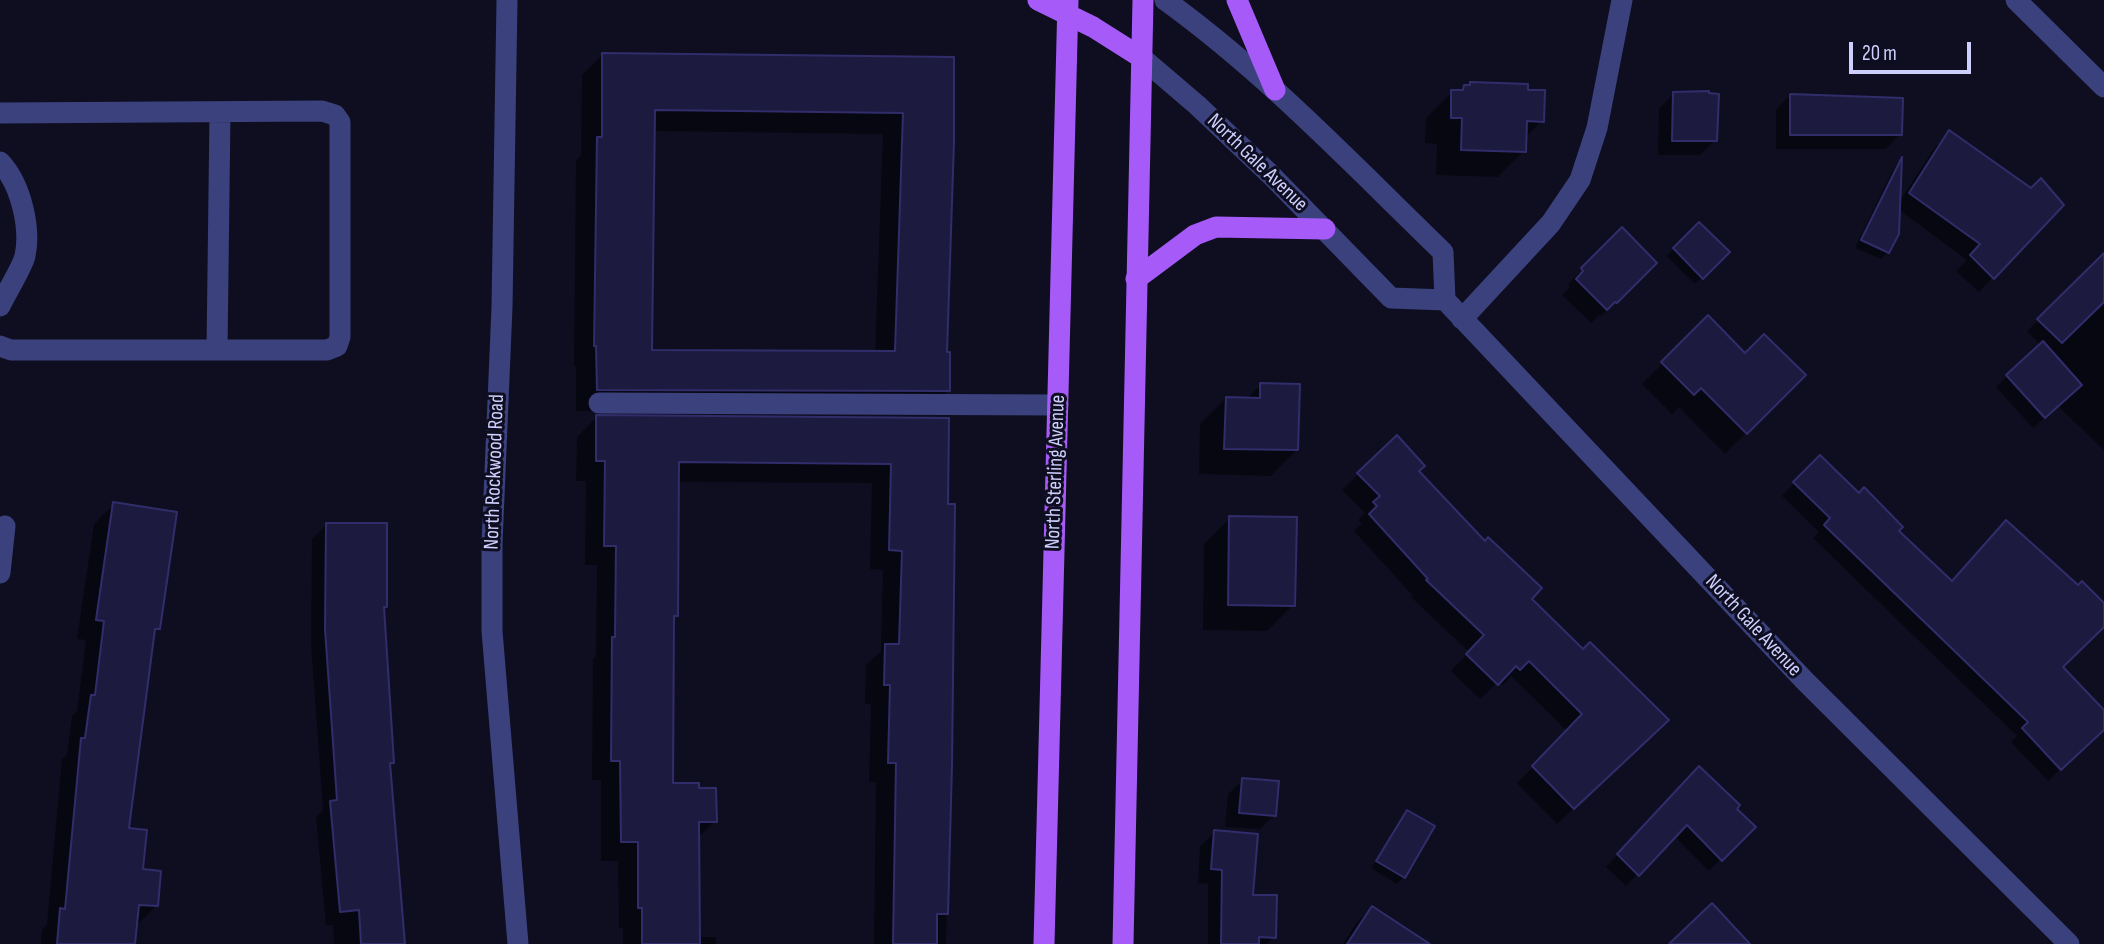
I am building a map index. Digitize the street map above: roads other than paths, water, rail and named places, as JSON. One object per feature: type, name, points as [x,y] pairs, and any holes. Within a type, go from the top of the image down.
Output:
[{"type":"main road","name":"North Gale Avenue","points":[[1038,0],[1068,7],[1142,58]]},
{"type":"main road","points":[[1124,944],[1143,0]]},
{"type":"main road","points":[[1237,0],[1275,90]]},
{"type":"main road","name":"North Sterling Avenue","points":[[1045,944],[1068,7]]},
{"type":"main road","points":[[1136,279],[1195,235],[1216,227],[1325,229]]},
{"type":"street","name":"North Rockwood Road","points":[[507,0],[502,307],[492,543],[492,631],[518,944]]},
{"type":"street","points":[[1165,0],[1221,43],[1275,90],[1443,252],[1445,300]]},
{"type":"street","points":[[1462,319],[1551,223],[1580,180],[1597,128],[1622,0]]},
{"type":"street","points":[[2015,0],[2104,87]]},
{"type":"street","name":"North Gale Avenue","points":[[1142,58],[1205,112],[1325,229],[1391,298],[1445,300],[1804,680],[2069,944]]},
{"type":"street","points":[[0,113],[322,111],[334,115],[340,122],[340,337],[337,346],[327,350],[11,350],[0,345]]},
{"type":"street","points":[[217,350],[220,113]]},
{"type":"street","points":[[0,162],[20,201],[26,232],[25,258],[0,306]]},
{"type":"street","points":[[599,403],[1058,405]]},
{"type":"street","points":[[0,573],[5,526]]}]
